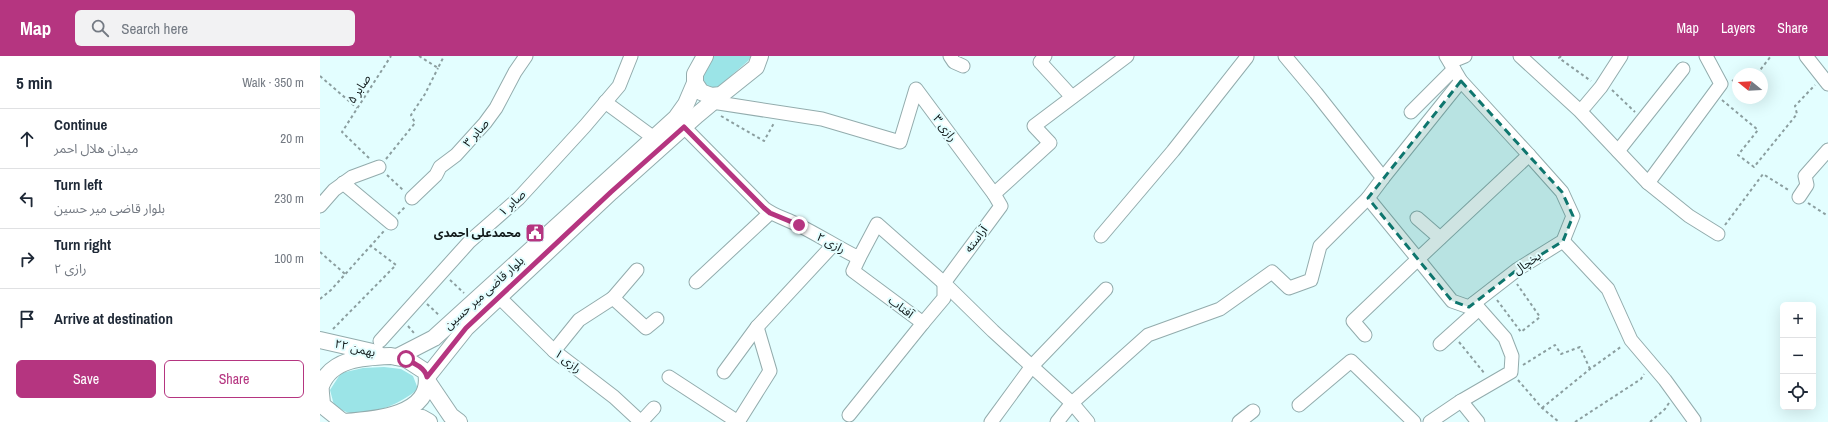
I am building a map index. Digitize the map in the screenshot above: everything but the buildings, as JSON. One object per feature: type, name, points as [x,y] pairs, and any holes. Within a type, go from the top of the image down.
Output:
[{"type":"main road","points":[[758,62],[769,56]]},
{"type":"main road","name":"بلوار قاضی میر حسین","points":[[394,357],[434,338],[676,118],[686,104],[695,82],[698,59]]},
{"type":"main road","name":"بلوار قاضی میر حسین","points":[[428,380],[466,328],[684,127],[758,62]]},
{"type":"main road","points":[[695,82],[701,92],[710,96],[713,101]]},
{"type":"main road","name":"۲۲ بهمن","points":[[321,341],[394,357]]},
{"type":"main road","points":[[429,422],[422,418],[386,418],[343,422],[321,407],[320,387],[328,374],[342,362],[375,357],[394,357],[406,359],[418,365],[426,372],[428,380],[451,416],[459,422]]},
{"type":"main road","points":[[386,418],[409,408],[424,396],[428,380]]},
{"type":"street","name":"صابر ۳","points":[[412,198],[436,175],[440,167],[456,155],[485,123],[496,108],[515,72],[526,56]]},
{"type":"street","name":"صابر ۱","points":[[380,340],[470,241],[519,198],[606,102],[619,86],[631,56]]},
{"type":"street","points":[[950,56],[954,62],[963,66]]},
{"type":"street","points":[[1045,56],[1040,62],[1072,97]]},
{"type":"street","points":[[994,194],[1050,143],[1034,126],[1127,56]]},
{"type":"street","points":[[1101,236],[1176,147],[1247,56]]},
{"type":"street","points":[[1285,56],[1316,93],[1382,178]]},
{"type":"street","points":[[1410,112],[1465,56]]},
{"type":"street","points":[[1520,56],[1580,111],[1648,183],[1688,216],[1718,234]]},
{"type":"street","points":[[1585,106],[1602,85],[1621,56]]},
{"type":"street","points":[[1648,183],[1721,84],[1706,56]]},
{"type":"street","points":[[1806,56],[1825,80]]},
{"type":"street","points":[[1057,422],[1072,403],[1148,334],[1220,309],[1272,272],[1289,288],[1311,280],[1320,246],[1368,198],[1453,67]]},
{"type":"street","points":[[1453,67],[1562,192],[1573,216],[1563,240],[1608,289],[1631,340],[1694,420]]},
{"type":"street","points":[[1618,151],[1683,69]]},
{"type":"street","name":"رازی ۳","points":[[713,101],[822,119],[900,142],[916,89],[994,194]]},
{"type":"street","points":[[606,102],[654,138]]},
{"type":"street","name":"رازی ۲","points":[[684,127],[720,165],[770,213],[799,225],[859,258],[877,224],[944,283]]},
{"type":"street","points":[[1800,197],[1807,185],[1805,176],[1828,150]]},
{"type":"street","points":[[1366,336],[1353,321],[1529,155]]},
{"type":"street","points":[[320,206],[343,183],[352,177],[379,168]]},
{"type":"street","points":[[343,183],[391,223]]},
{"type":"street","name":"آراسته","points":[[944,283],[1001,206],[994,194]]},
{"type":"street","points":[[1368,198],[1452,301],[1469,307],[1476,306],[1505,338],[1512,356],[1511,372],[1461,401],[1430,422]]},
{"type":"street","points":[[696,282],[770,213]]},
{"type":"street","points":[[1417,218],[1440,238]]},
{"type":"street","name":"یخچال","points":[[1440,344],[1452,334],[1490,291],[1511,274],[1563,240]]},
{"type":"street","points":[[724,372],[756,326],[833,245]]},
{"type":"street","name":"آفتاب","points":[[859,258],[853,271],[923,323],[944,298],[944,283]]},
{"type":"street","points":[[554,351],[579,320],[613,298],[637,270]]},
{"type":"street","points":[[944,283],[1072,403],[1088,422]]},
{"type":"street","points":[[991,422],[1032,366],[1106,288]]},
{"type":"street","name":"رازی ۱","points":[[499,297],[554,351],[614,396],[641,422]]},
{"type":"street","points":[[613,298],[646,328],[657,319]]},
{"type":"street","points":[[849,415],[923,323]]},
{"type":"street","points":[[669,377],[738,422],[770,371],[756,326]]},
{"type":"street","points":[[1298,405],[1351,361],[1414,422]]},
{"type":"street","points":[[1461,401],[1478,422]]},
{"type":"street","points":[[641,422],[654,408]]},
{"type":"street","points":[[1239,422],[1253,411]]},
{"type":"path","name":"صابر ۵","points":[[379,168],[342,132],[391,56]]},
{"type":"path","points":[[419,56],[438,68]]},
{"type":"path","points":[[320,299],[345,274],[412,198],[379,168],[415,124],[411,115],[425,94],[444,56]]},
{"type":"path","points":[[1561,56],[1559,58],[1602,85],[1643,120]]},
{"type":"path","points":[[1762,68],[1771,56]]},
{"type":"path","points":[[320,76],[357,108]]},
{"type":"path","points":[[1714,93],[1758,130],[1738,155],[1754,167],[1797,114],[1795,106],[1825,80]]},
{"type":"path","points":[[713,101],[764,142],[779,112]]},
{"type":"path","points":[[1718,234],[1763,174],[1828,216]]},
{"type":"path","points":[[321,341],[396,265],[370,246]]},
{"type":"path","points":[[320,252],[345,274]]},
{"type":"path","points":[[441,272],[474,302]]},
{"type":"path","points":[[1490,291],[1521,332],[1540,317],[1511,274]]},
{"type":"path","points":[[419,297],[450,324]]},
{"type":"path","points":[[400,317],[423,344]]},
{"type":"path","points":[[1452,334],[1493,383]]},
{"type":"path","points":[[1542,408],[1590,369],[1631,340]]},
{"type":"path","points":[[1559,422],[1542,408],[1511,372],[1555,346],[1561,354],[1580,347],[1590,369]]},
{"type":"path","points":[[1575,422],[1641,379],[1650,363]]},
{"type":"path","points":[[1650,422],[1666,409],[1674,393]]},
{"type":"highlighted area","points":[[1461,81],[1562,192],[1573,216],[1563,241],[1518,269],[1469,307],[1452,301],[1368,198]]},
{"type":"shaded area","points":[[709,56],[751,56],[748,61],[718,87],[708,89],[704,80],[703,72]]},
{"type":"shaded area","points":[[384,367],[401,369],[413,376],[418,389],[387,407],[369,412],[349,413],[334,405],[330,390],[341,373],[363,368]]},
{"type":"place","name":"محمدعلی احمدی","points":[[535,233]]},
{"type":"route","points":[[406,359],[418,365],[426,372],[427,377],[466,328],[611,192],[684,127],[764,208],[770,213],[799,225]]}]
